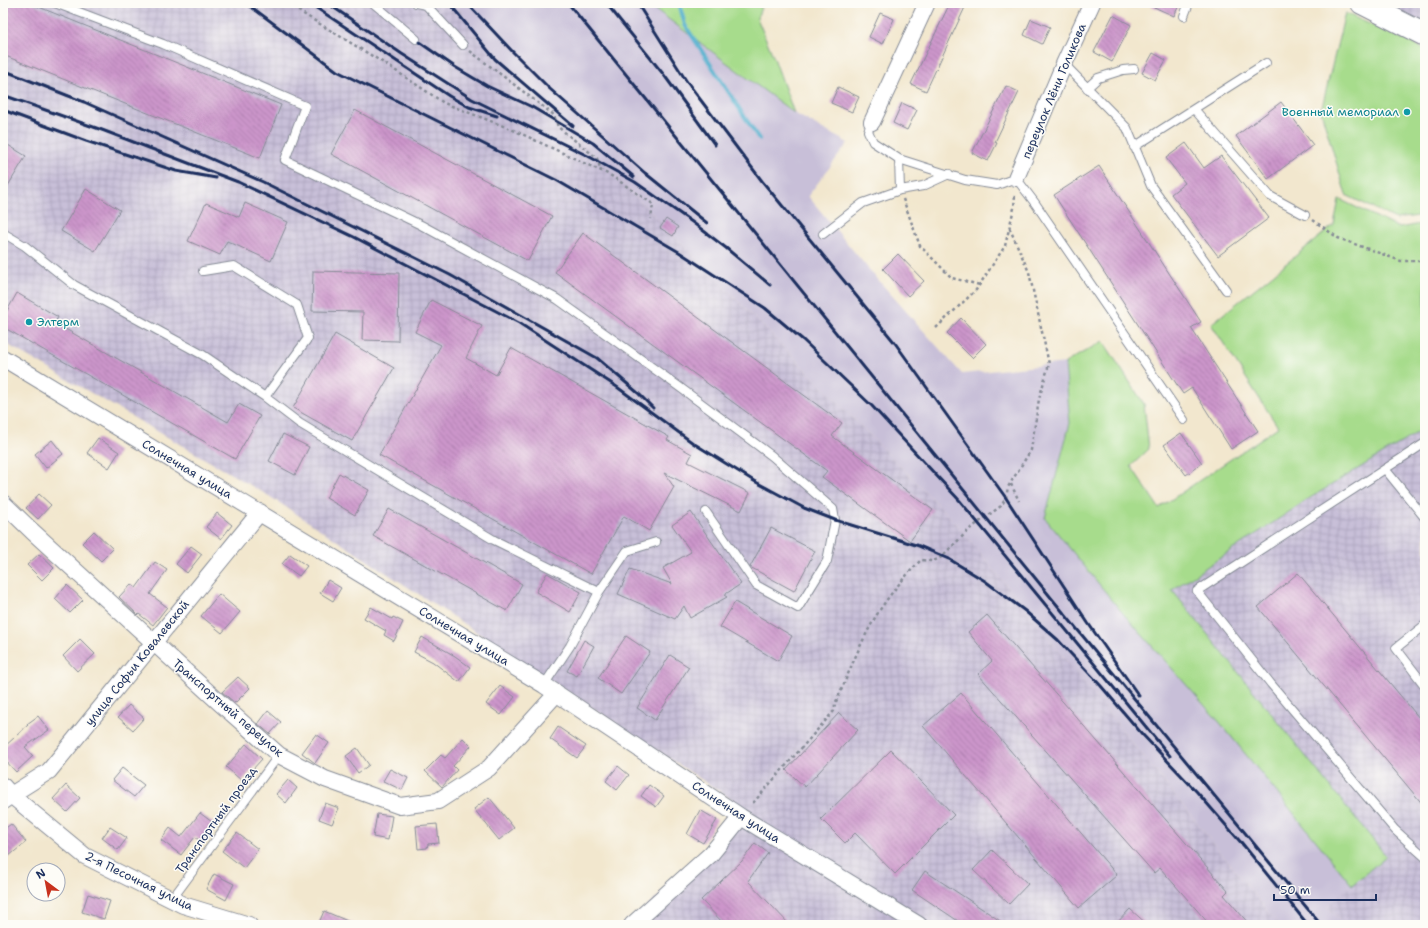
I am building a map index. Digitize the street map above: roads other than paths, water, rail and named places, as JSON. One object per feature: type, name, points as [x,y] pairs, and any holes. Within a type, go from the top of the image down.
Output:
[{"type":"street","points":[[872,122],[927,3]]},
{"type":"street","name":"переулок Лёни Голикова","points":[[1016,178],[1064,64],[1092,3]]},
{"type":"street","points":[[1362,3],[1425,35]]},
{"type":"street","name":"Солнечная улица","points":[[3,358],[558,693],[741,817],[919,925]]},
{"type":"street","name":"Транспортный переулок","points":[[3,503],[154,643],[279,755],[325,779],[400,806],[438,801],[489,768],[558,693]]},
{"type":"street","name":"улица Софьи Ковалевской","points":[[6,794],[49,771],[260,512]]},
{"type":"street","name":"2-я Песочная улица","points":[[6,794],[85,856],[183,905],[249,925]]},
{"type":"street","points":[[632,925],[711,854],[741,817]]},
{"type":"lane","points":[[55,3],[163,44],[305,106],[285,160],[421,224],[557,299],[672,381],[772,456],[833,509],[835,520],[827,561],[798,608],[756,585],[706,512]]},
{"type":"lane","points":[[373,3],[416,39]]},
{"type":"lane","points":[[416,3],[426,5],[463,45]]},
{"type":"lane","points":[[1184,16],[1190,3]]},
{"type":"lane","points":[[1134,146],[1266,63]]},
{"type":"lane","points":[[1064,64],[1127,128],[1150,186],[1226,290]]},
{"type":"lane","points":[[1087,88],[1098,78],[1123,70],[1134,69]]},
{"type":"lane","points":[[1194,109],[1270,196],[1305,214]]},
{"type":"lane","points":[[872,122],[868,132],[873,142],[899,159],[965,180],[997,184],[1016,178],[1184,420]]},
{"type":"lane","points":[[899,159],[900,190]]},
{"type":"lane","points":[[823,234],[863,202],[900,190],[923,186],[949,174]]},
{"type":"lane","points":[[3,233],[25,246],[74,285],[203,355],[266,397],[299,423],[494,540],[599,592]]},
{"type":"lane","points":[[203,271],[234,266],[297,305],[308,338],[266,397]]},
{"type":"lane","points":[[1425,443],[1197,591],[1271,684],[1395,830],[1425,857]]},
{"type":"lane","points":[[1386,469],[1425,518]]},
{"type":"lane","points":[[544,685],[570,646],[599,592],[628,551],[656,542]]},
{"type":"lane","points":[[1425,625],[1396,648],[1425,686]]},
{"type":"lane","name":"Транспортный проезд","points":[[172,900],[279,755]]},
{"type":"waterway","points":[[679,3],[685,25],[759,139]]},
{"type":"railway","points":[[246,3],[337,71],[556,180],[679,252],[765,308],[803,340],[872,406],[960,501],[1170,756]]},
{"type":"railway","points":[[309,3],[449,96],[469,107],[497,116]]},
{"type":"railway","points":[[327,3],[472,99],[588,156],[635,182],[692,222],[770,285]]},
{"type":"railway","points":[[449,3],[495,59],[573,126]]},
{"type":"railway","points":[[467,3],[550,89],[645,173],[707,223]]},
{"type":"railway","points":[[568,3],[1053,600],[1321,925]]},
{"type":"railway","points":[[606,3],[664,75],[715,145]]},
{"type":"railway","points":[[637,3],[687,82],[762,181],[895,343],[1006,498],[1088,623],[1139,696]]},
{"type":"railway","points":[[419,42],[455,67],[487,86],[532,107],[593,143],[634,177]]},
{"type":"railway","points":[[3,70],[84,102],[263,182],[450,275],[597,358],[653,408]]},
{"type":"railway","points":[[3,95],[102,130],[238,182],[354,237],[519,323],[617,387],[693,443],[754,481],[804,508],[835,520],[919,546],[949,559],[985,581],[1025,611],[1058,640],[1101,686],[1142,734],[1197,792],[1244,846]]},
{"type":"railway","points":[[3,110],[86,141],[176,171],[216,178]]},
{"type":"railway","points":[[1241,842],[1308,925]]},
{"type":"place","name":"Военный мемориал","points":[[1407,112]]},
{"type":"place","name":"Элтерм","points":[[29,322]]}]
